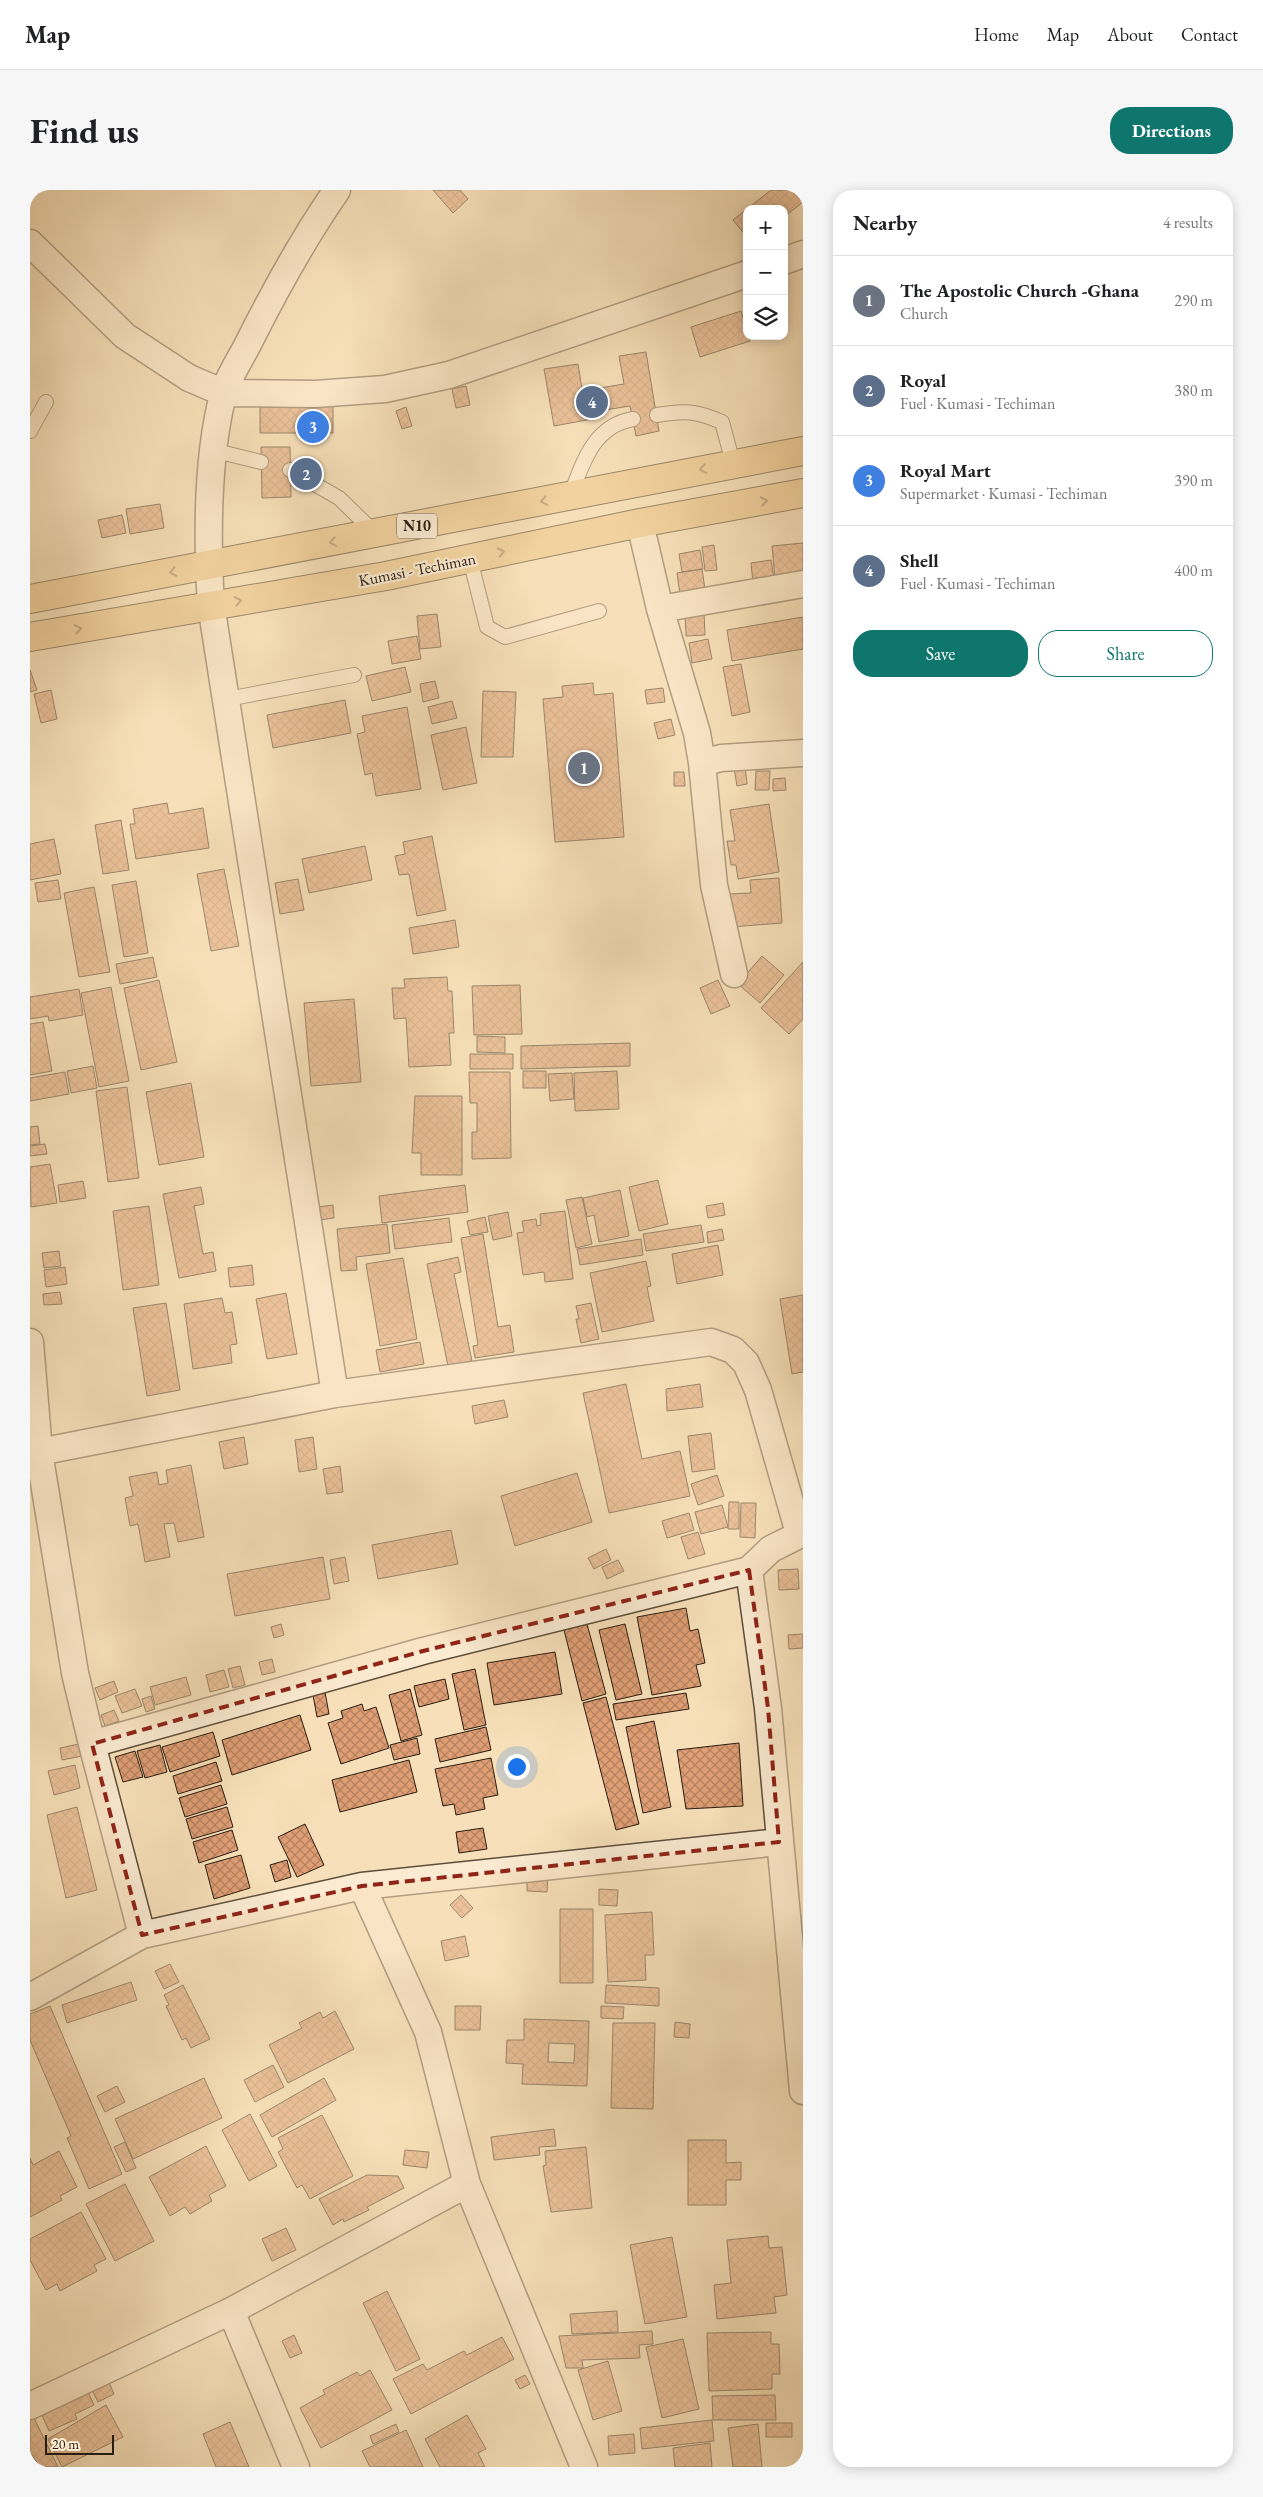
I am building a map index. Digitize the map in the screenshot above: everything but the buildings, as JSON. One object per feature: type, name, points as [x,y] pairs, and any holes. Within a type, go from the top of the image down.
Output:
[{"type":"highway","name":"N10","points":[[30,599],[803,451]]},
{"type":"highway","name":"Kumasi - Techiman","points":[[30,637],[386,576],[640,523],[803,493]]},
{"type":"street","points":[[335,1394],[212,606],[209,565],[212,450],[224,393],[270,300],[308,232],[337,190]]},
{"type":"street","points":[[30,243],[125,336],[189,378],[224,393],[315,394],[385,389],[449,375],[743,275]]},
{"type":"street","points":[[788,260],[803,254]]},
{"type":"street","points":[[640,523],[660,609],[696,733],[702,763],[714,885],[734,974]]},
{"type":"street","points":[[660,609],[803,584]]},
{"type":"street","points":[[702,763],[721,758],[803,753]]},
{"type":"street","points":[[30,1342],[39,1452],[62,1598],[92,1744],[142,1935]]},
{"type":"street","points":[[39,1452],[335,1394],[711,1342],[733,1350],[746,1363],[758,1390],[801,1533],[771,1549],[749,1570],[423,1651],[92,1744]]},
{"type":"street","points":[[749,1570],[768,1708],[803,2091]]},
{"type":"street","points":[[30,1996],[142,1935],[362,1886],[779,1842]]},
{"type":"street","points":[[362,1886],[428,2032],[467,2184],[584,2467]]},
{"type":"street","points":[[30,2406],[231,2311],[467,2184]]},
{"type":"street","points":[[231,2311],[296,2467]]},
{"type":"lane","points":[[30,431],[46,402]]},
{"type":"lane","points":[[657,415],[683,410],[700,412],[722,422],[733,463]]},
{"type":"lane","points":[[570,496],[590,448],[619,421],[633,419]]},
{"type":"lane","points":[[212,450],[262,462]]},
{"type":"lane","points":[[290,470],[339,498],[376,534]]},
{"type":"lane","points":[[470,558],[487,627],[505,637],[599,611]]},
{"type":"lane","points":[[227,699],[354,675]]},
{"type":"highlighted area","points":[[749,1570],[768,1708],[779,1842],[362,1886],[142,1935],[92,1744],[423,1651]]},
{"type":"place","name":"Shell","points":[[592,402]]},
{"type":"place","name":"Royal Mart","points":[[313,427]]},
{"type":"place","name":"Royal","points":[[306,474]]},
{"type":"place","name":"The Apostolic Church -Ghana","points":[[584,768]]}]
